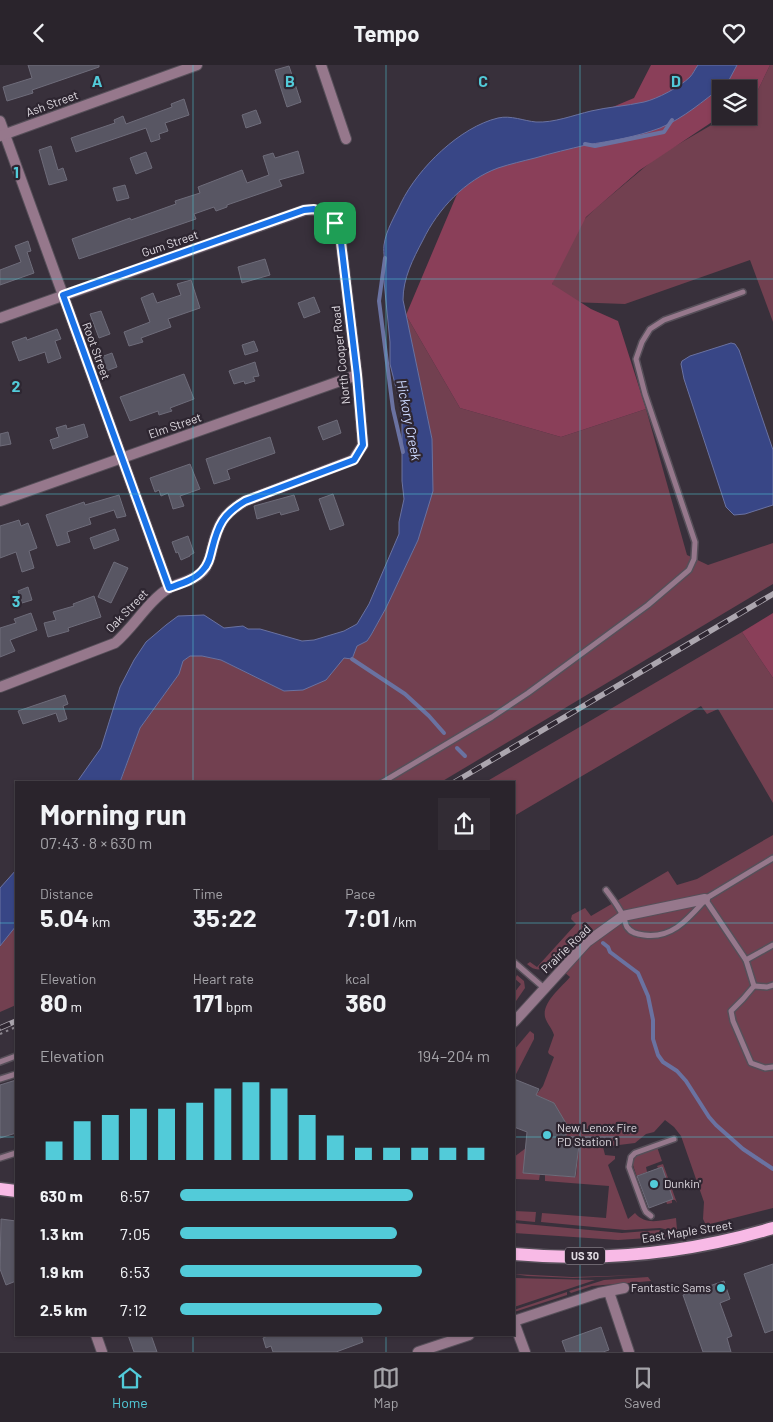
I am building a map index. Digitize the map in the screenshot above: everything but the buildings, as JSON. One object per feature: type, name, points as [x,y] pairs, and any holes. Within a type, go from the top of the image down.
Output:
[{"type":"main road","points":[[0,1189],[15,1191]]},
{"type":"main road","name":"East Maple Street","points":[[515,1254],[592,1257],[655,1253],[723,1242],[773,1228]]},
{"type":"street","name":"Ash Street","points":[[2,135],[197,65]]},
{"type":"street","points":[[321,65],[346,139]]},
{"type":"street","name":"Root Street","points":[[0,121],[2,135],[63,295],[169,588]]},
{"type":"street","name":"Gum Street","points":[[0,317],[304,210],[314,209],[326,213],[335,223],[340,234]]},
{"type":"street","name":"North Cooper Road","points":[[340,234],[357,375],[363,445],[354,460],[344,465]]},
{"type":"street","name":"Elm Street","points":[[0,501],[357,375]]},
{"type":"street","name":"Oak Street","points":[[0,687],[115,643],[156,599],[169,588],[202,572],[208,564],[216,531],[232,508],[245,501],[344,465]]},
{"type":"street","name":"Prairie Road","points":[[515,1021],[587,942],[623,916],[706,899]]},
{"type":"street","points":[[515,1321],[599,1293],[624,1288]]},
{"type":"street","points":[[609,1292],[629,1352]]},
{"type":"street","points":[[515,1324],[525,1352]]},
{"type":"street","points":[[96,1336],[102,1352]]},
{"type":"street","points":[[418,1352],[443,1339],[462,1336]]},
{"type":"lane","points":[[385,781],[492,717],[544,682],[648,605],[688,570],[694,559],[695,542],[636,359],[642,342],[650,329],[664,320],[742,292]]},
{"type":"lane","points":[[606,890],[623,916],[627,927],[634,934],[662,935],[682,925],[706,899],[773,858]]},
{"type":"lane","points":[[706,899],[746,960],[754,986]]},
{"type":"lane","points":[[746,960],[773,945]]},
{"type":"lane","points":[[515,963],[544,988]]},
{"type":"lane","points":[[754,986],[767,987],[773,985]]},
{"type":"lane","points":[[754,986],[731,1011],[732,1021],[752,1063],[765,1068],[773,1067]]},
{"type":"lane","points":[[0,1062],[15,1056]]},
{"type":"lane","points":[[0,1079],[15,1073]]},
{"type":"lane","points":[[651,1216],[646,1212],[629,1167],[630,1160],[635,1153],[674,1139]]},
{"type":"lane","points":[[0,1158],[15,1153]]},
{"type":"path","points":[[0,1034],[15,1027]]},
{"type":"shaded area","points":[[651,65],[770,65],[757,92],[757,80],[712,80],[712,122],[640,170],[586,217],[552,284],[591,309],[618,321],[646,409],[561,437],[460,408],[406,315],[468,168],[634,98]]},
{"type":"shaded area","points":[[770,65],[773,65],[773,322],[750,260],[625,304],[570,302],[552,284],[566,237],[596,208],[658,156],[712,125],[757,125],[757,92]]},
{"type":"shaded area","points":[[406,315],[460,408],[561,437],[646,409],[687,555],[708,565],[773,543],[773,584],[443,781],[121,781],[140,728],[179,674],[183,661],[190,656],[202,656],[221,660],[284,691],[326,680],[344,657],[352,659],[357,646],[367,641],[386,608],[418,540],[432,439]]},
{"type":"shaded area","points":[[773,613],[773,678],[742,632]]},
{"type":"shaded area","points":[[742,632],[773,678],[773,803],[718,709],[707,714],[701,706],[515,815],[515,781],[487,781]]},
{"type":"shaded area","points":[[773,835],[773,1208],[706,1225],[703,1219],[704,1202],[681,1136],[665,1120],[654,1132],[646,1134],[635,1143],[603,1147],[605,1155],[615,1156],[615,1159],[608,1165],[628,1219],[635,1213],[644,1220],[649,1221],[676,1218],[677,1230],[660,1228],[625,1230],[541,1222],[542,1213],[606,1218],[609,1186],[545,1181],[545,1175],[576,1177],[579,1146],[565,1144],[567,1125],[554,1103],[536,1095],[543,1086],[554,1057],[548,1052],[554,1035],[545,1017],[546,1006],[570,977],[551,961],[540,969],[534,969],[527,964],[530,962],[537,967],[576,924],[571,919],[572,915],[585,908],[591,916],[668,871],[677,885],[697,879]]},
{"type":"shaded area","points":[[15,927],[15,1005],[0,1012],[0,946]]},
{"type":"shaded area","points":[[517,975],[524,981],[525,988],[515,1003],[515,992],[521,984],[515,979]]},
{"type":"shaded area","points":[[530,1031],[534,1034],[534,1039],[515,1076],[515,1049]]},
{"type":"shaded area","points":[[657,1147],[662,1161],[646,1167],[647,1172],[636,1176],[632,1162],[637,1155]]},
{"type":"shaded area","points":[[526,1148],[523,1173],[540,1174],[539,1180],[515,1179],[515,1156]]},
{"type":"shaded area","points":[[663,1164],[677,1203],[675,1200],[672,1200],[672,1203],[667,1204],[662,1167],[658,1168],[657,1166]]},
{"type":"shaded area","points":[[515,1211],[536,1212],[535,1222],[515,1220]]},
{"type":"shaded area","points":[[515,1223],[622,1233],[659,1230],[669,1233],[684,1232],[663,1237],[618,1240],[515,1233]]},
{"type":"shaded area","points":[[515,1274],[572,1277],[642,1275],[573,1278]]},
{"type":"shaded area","points":[[648,1277],[651,1281],[592,1286],[571,1293],[569,1291],[604,1280]]},
{"type":"shaded area","points":[[515,1278],[595,1280],[515,1307]]},
{"type":"shaded area","points":[[567,1292],[567,1295],[515,1312],[515,1310]]},
{"type":"water","points":[[698,65],[737,65],[729,80],[712,80],[712,94],[685,114],[660,128],[633,136],[554,153],[486,173],[474,180],[454,197],[429,228],[409,269],[403,292],[403,300],[432,439],[433,491],[418,540],[386,608],[367,641],[357,646],[352,659],[344,658],[326,680],[303,690],[284,691],[221,660],[202,656],[190,656],[183,661],[179,674],[140,728],[120,781],[78,781],[101,748],[120,687],[134,660],[146,642],[178,616],[204,615],[224,628],[243,626],[248,629],[260,629],[302,641],[314,640],[344,631],[357,624],[369,604],[399,534],[399,522],[404,499],[402,481],[402,421],[400,404],[390,364],[390,342],[383,271],[384,245],[389,229],[408,190],[429,163],[469,130],[498,118],[513,118],[536,122],[550,121],[644,102],[680,85],[690,77]]},
{"type":"water","points":[[731,343],[735,344],[739,350],[773,450],[773,505],[745,514],[734,515],[726,507],[684,379],[681,364],[682,361],[690,356]]},
{"type":"water","points":[[15,871],[15,927],[0,946],[0,888]]},
{"type":"waterway","name":"Hickory Creek","points":[[585,144],[595,146],[664,132],[672,120]]},
{"type":"waterway","name":"Hickory Creek","points":[[385,258],[379,301],[393,409],[403,452]]},
{"type":"waterway","points":[[352,659],[405,694],[444,733]]},
{"type":"waterway","points":[[457,748],[465,756]]},
{"type":"waterway","points":[[603,943],[610,952],[638,973],[648,996],[653,1020],[653,1039],[658,1055],[663,1062],[677,1071],[686,1081],[716,1125],[743,1149],[773,1169]]},
{"type":"railway","points":[[456,781],[773,594]]},
{"type":"railway","points":[[0,1028],[15,1021]]},
{"type":"place","name":"New Lenox Fire PD Station 1","points":[[547,1135]]},
{"type":"place","name":"Dunkin'","points":[[654,1184]]},
{"type":"place","name":"Fantastic Sams","points":[[721,1288]]},
{"type":"route","points":[[314,209],[326,213],[335,223],[340,234],[357,375],[363,445],[354,460],[344,465],[245,501],[232,508],[216,531],[208,564],[202,572],[169,588],[63,295],[304,210],[314,209]]}]
